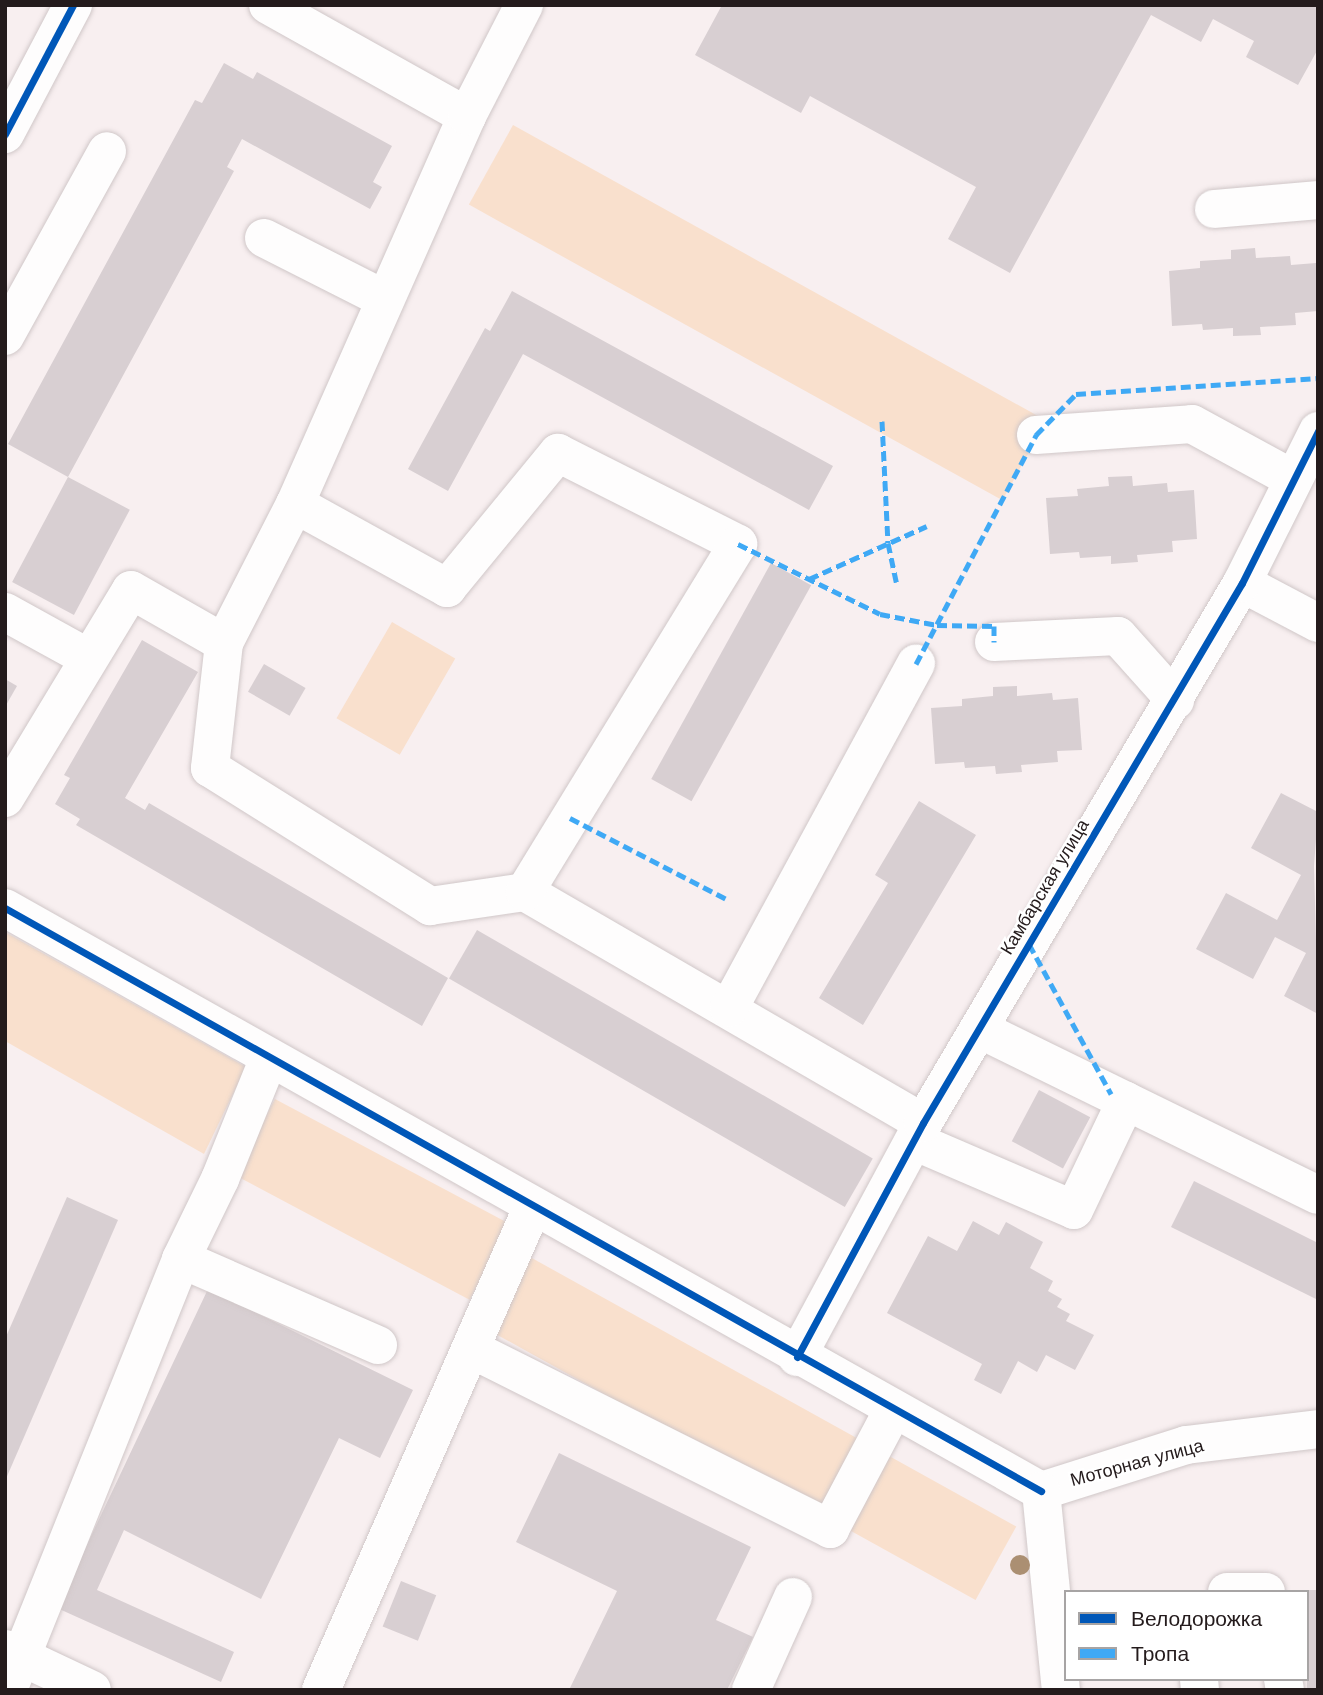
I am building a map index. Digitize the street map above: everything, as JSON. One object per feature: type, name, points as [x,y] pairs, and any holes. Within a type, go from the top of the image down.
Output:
[{"type":"street","points":[[5,134],[73,5]]},
{"type":"street","points":[[268,5],[467,116]]},
{"type":"street","points":[[524,5],[467,116],[295,504],[224,643],[210,768],[430,906],[525,892],[729,1008],[919,1132],[1074,1210],[1126,1101]]},
{"type":"street","points":[[5,337],[107,151]]},
{"type":"street","points":[[1214,209],[1318,200]]},
{"type":"street","points":[[264,239],[384,299]]},
{"type":"street","points":[[1036,435],[1192,424],[1293,479]]},
{"type":"street","name":"Камбарская улица","points":[[797,1357],[919,1132],[1242,583],[1318,431]]},
{"type":"street","points":[[295,504],[447,588],[558,453],[738,544],[525,892]]},
{"type":"street","points":[[1242,583],[1318,623]]},
{"type":"street","points":[[5,798],[87,657],[131,590],[224,643]]},
{"type":"street","points":[[5,612],[87,657]]},
{"type":"street","points":[[994,642],[1118,636],[1175,700]]},
{"type":"street","points":[[729,1008],[916,664]]},
{"type":"street","points":[[5,908],[797,1357],[1041,1490],[1061,1690]]},
{"type":"street","points":[[979,1029],[1318,1195]]},
{"type":"street","points":[[92,1690],[12,1665],[181,1259],[220,1179],[269,1058]]},
{"type":"street","points":[[321,1690],[532,1208]]},
{"type":"street","points":[[181,1259],[378,1345]]},
{"type":"street","points":[[471,1349],[830,1529],[893,1410]]},
{"type":"street","name":"Моторная улица","points":[[1041,1490],[1186,1445],[1318,1429]]},
{"type":"street","points":[[751,1690],[793,1597]]},
{"type":"shaded area","points":[[513,125],[1047,421],[1002,500],[469,205]]},
{"type":"shaded area","points":[[392,622],[455,658],[400,755],[336,718]]},
{"type":"shaded area","points":[[5,932],[246,1067],[204,1154],[5,1041]]},
{"type":"shaded area","points":[[275,1099],[510,1224],[469,1300],[235,1175]]},
{"type":"shaded area","points":[[530,1257],[1016,1527],[976,1600],[489,1330]]},
{"type":"building","points":[[722,5],[1318,5],[1318,49],[1298,85],[1246,57],[1254,41],[1213,19],[1201,42],[1151,15],[1010,273],[948,239],[976,187],[810,96],[801,113],[695,55]]},
{"type":"building","points":[[224,63],[253,79],[257,72],[392,146],[373,182],[382,187],[370,209],[242,139],[227,167],[234,171],[68,477],[8,444],[195,100],[202,103]]},
{"type":"building","points":[[1255,248],[1256,258],[1290,256],[1291,265],[1316,263],[1318,311],[1295,313],[1296,325],[1260,327],[1261,335],[1233,336],[1233,328],[1203,330],[1202,324],[1172,326],[1169,271],[1200,268],[1200,261],[1231,259],[1231,250]]},
{"type":"building","points":[[512,291],[833,466],[809,510],[523,354],[448,491],[408,469],[485,328],[490,331]]},
{"type":"building","points":[[1132,476],[1133,486],[1167,483],[1168,492],[1194,490],[1197,539],[1172,541],[1173,552],[1137,555],[1138,562],[1111,564],[1111,556],[1080,558],[1079,552],[1050,554],[1046,498],[1078,496],[1077,489],[1109,486],[1108,477]]},
{"type":"building","points":[[68,477],[130,510],[74,615],[12,582]]},
{"type":"building","points":[[771,563],[811,585],[691,801],[651,779]]},
{"type":"building","points":[[142,640],[198,672],[125,798],[145,810],[149,803],[448,978],[422,1026],[76,825],[80,819],[55,804],[70,778],[64,775]]},
{"type":"building","points":[[264,664],[306,688],[290,716],[248,692]]},
{"type":"building","points":[[5,679],[17,686],[5,707]]},
{"type":"building","points":[[1017,686],[1017,696],[1052,693],[1053,700],[1078,698],[1082,750],[1057,751],[1058,762],[1021,765],[1022,772],[996,774],[995,766],[965,768],[964,762],[935,764],[931,708],[962,706],[962,699],[993,696],[993,687]]},
{"type":"building","points":[[1281,793],[1318,812],[1314,866],[1318,1014],[1284,996],[1306,953],[1275,937],[1253,979],[1196,949],[1226,893],[1277,920],[1301,875],[1251,848]]},
{"type":"building","points":[[919,801],[976,835],[863,1025],[819,998],[888,883],[875,875]]},
{"type":"building","points":[[477,930],[873,1158],[845,1207],[449,978]]},
{"type":"building","points":[[1039,1090],[1090,1117],[1063,1168],[1012,1141]]},
{"type":"building","points":[[1194,1181],[1318,1243],[1318,1300],[1171,1227]]},
{"type":"building","points":[[67,1197],[118,1220],[5,1481],[5,1339]]},
{"type":"building","points":[[973,1221],[999,1235],[1006,1222],[1043,1242],[1030,1268],[1053,1281],[1048,1291],[1062,1299],[1057,1307],[1070,1314],[1066,1321],[1094,1335],[1075,1370],[1046,1355],[1037,1372],[1018,1361],[1001,1394],[974,1380],[982,1364],[887,1313],[928,1236],[957,1251]]},
{"type":"building","points":[[208,1289],[413,1390],[380,1458],[339,1438],[261,1599],[124,1530],[97,1590],[234,1652],[221,1682],[57,1608]]},
{"type":"building","points":[[559,1453],[751,1547],[716,1620],[753,1637],[727,1690],[569,1690],[617,1591],[516,1542]]},
{"type":"building","points":[[401,1581],[436,1595],[418,1641],[383,1626]]},
{"type":"building","points":[[1309,1590],[1318,1590],[1318,1690],[1307,1690]]},
{"type":"marked path","points":[[916,664],[1036,435],[1076,394],[1318,378]]},
{"type":"marked path","points":[[882,421],[888,543],[896,582]]},
{"type":"marked path","points":[[809,579],[927,526]]},
{"type":"marked path","points":[[738,544],[880,614],[937,625],[994,626],[994,642]]},
{"type":"marked path","points":[[570,818],[730,901]]},
{"type":"marked path","points":[[1029,944],[1111,1094]]},
{"type":"cycle path","points":[[5,134],[73,5]]},
{"type":"cycle path","points":[[797,1357],[923,1123],[1242,583],[1318,431]]},
{"type":"cycle path","points":[[5,908],[1041,1491]]}]
